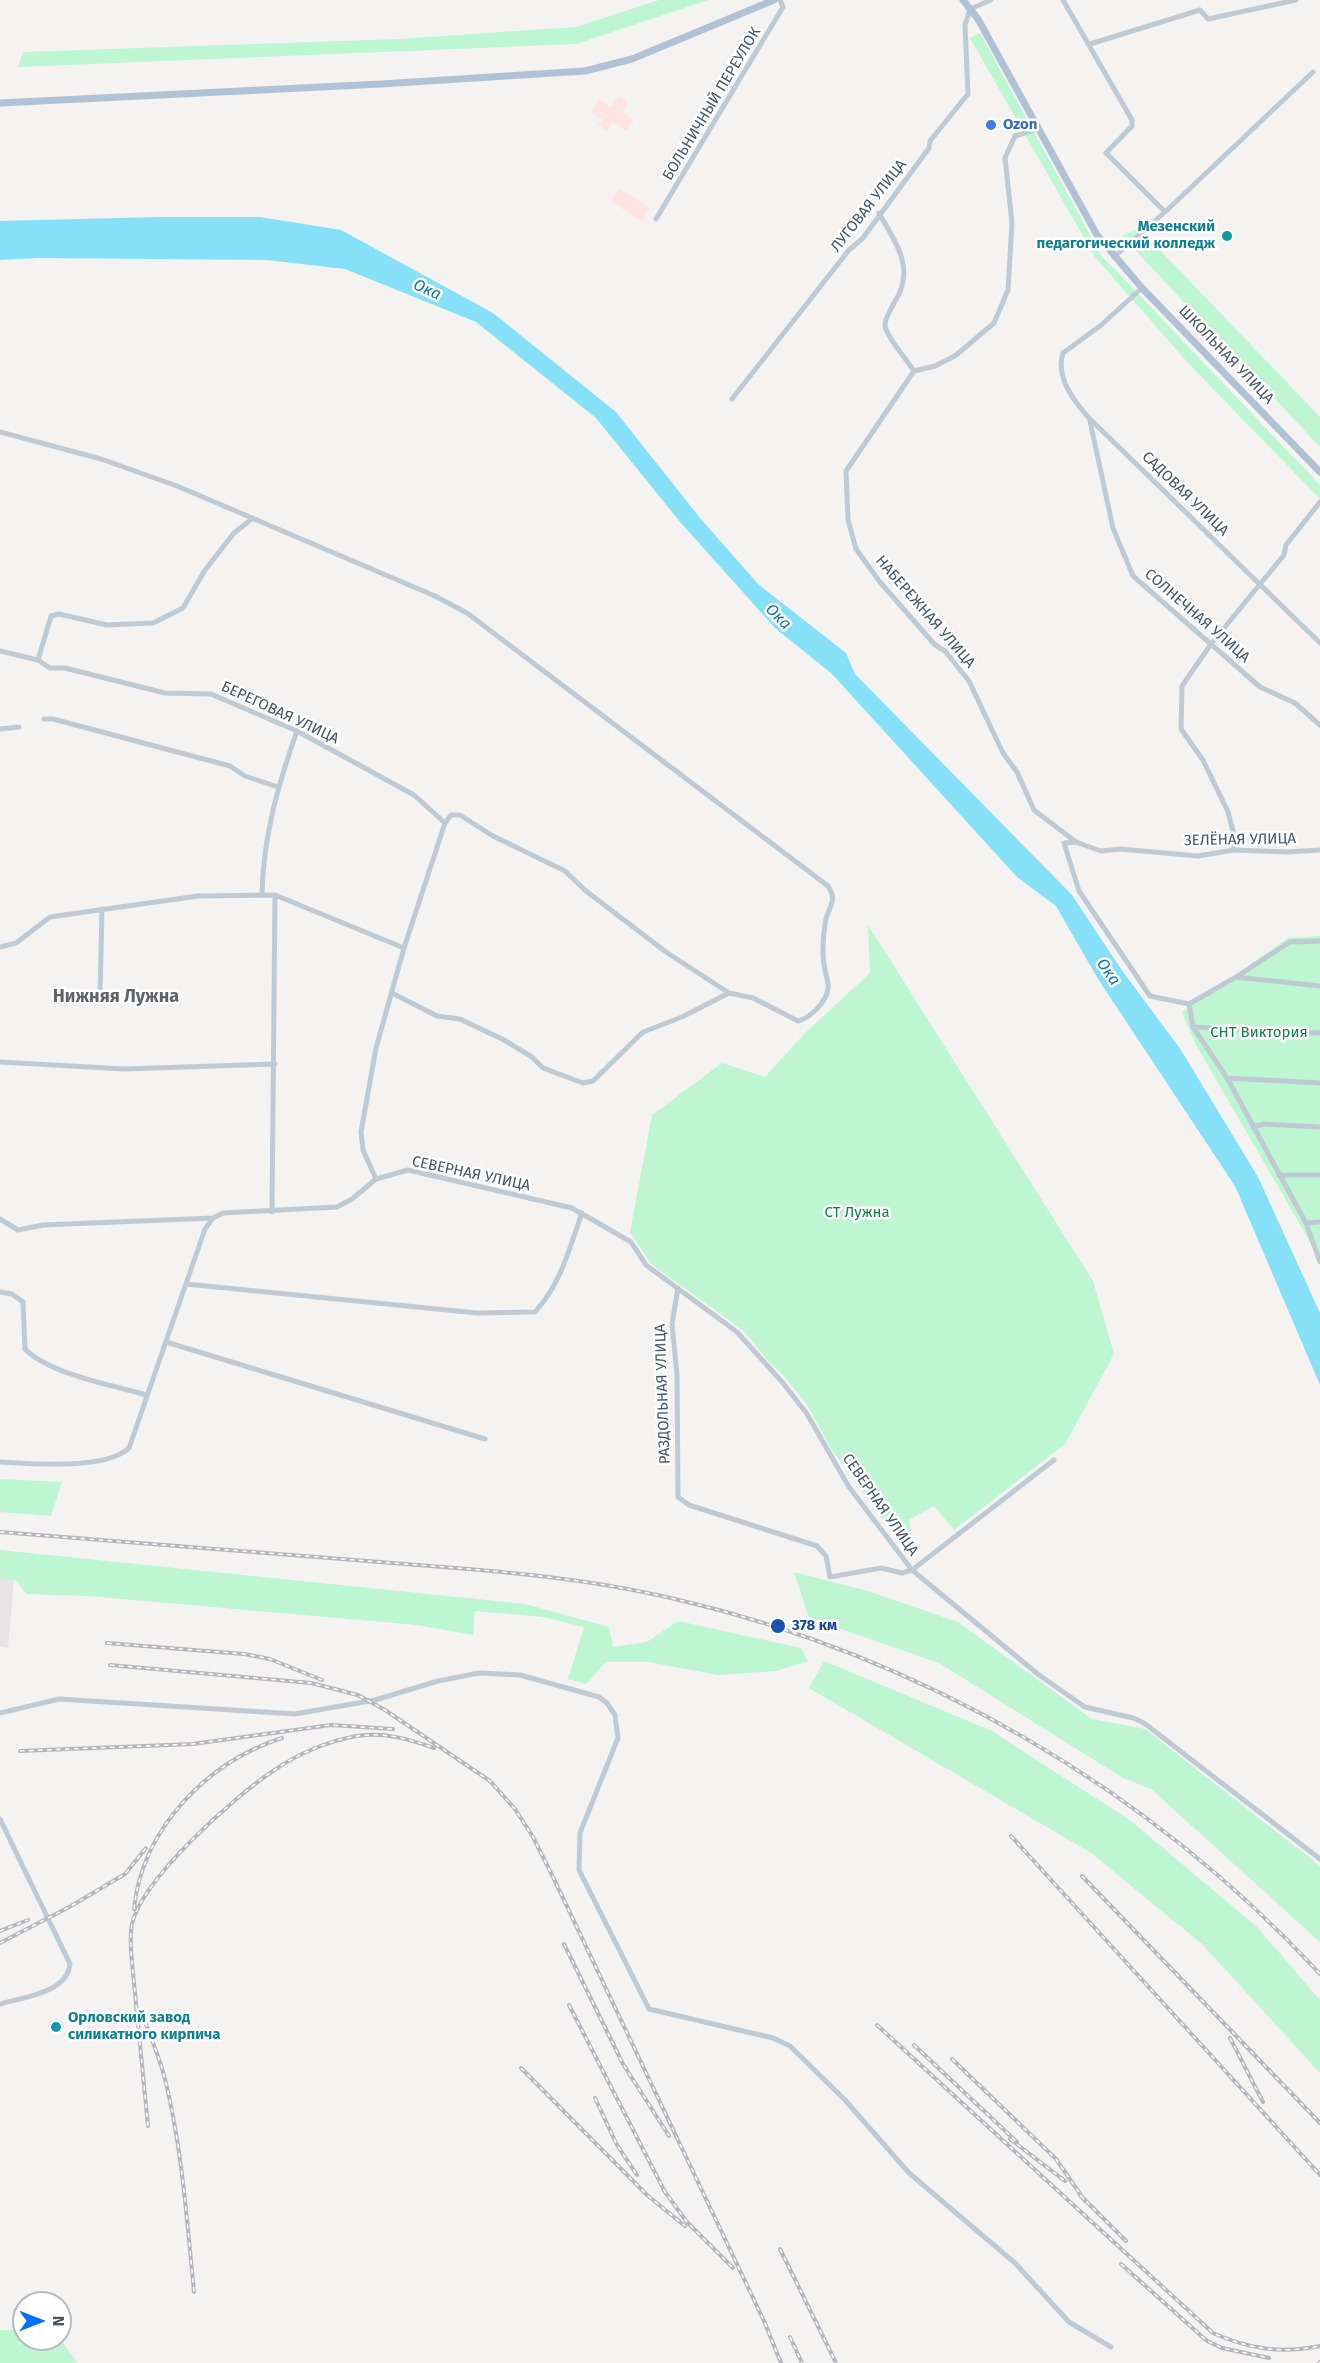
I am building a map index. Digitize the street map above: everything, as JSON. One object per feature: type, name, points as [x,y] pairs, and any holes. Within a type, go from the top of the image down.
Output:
[{"type":"main road","points":[[0,102],[371,85],[585,71],[632,59],[774,0]]},
{"type":"main road","name":"ШКОЛЬНАЯ УЛИЦА","points":[[963,0],[1097,235],[1142,288],[1320,472]]},
{"type":"street","name":"БОЛЬНИЧНЫЙ ПЕРЕУЛОК","points":[[656,219],[783,7],[780,0]]},
{"type":"street","points":[[970,9],[991,0]]},
{"type":"street","points":[[1063,0],[1132,120],[1132,126],[1106,153],[1165,212]]},
{"type":"street","points":[[1090,44],[1200,10],[1208,19],[1296,0]]},
{"type":"street","name":"ЛУГОВАЯ УЛИЦА","points":[[732,399],[849,250],[863,238],[879,213],[968,94],[965,25],[970,9]]},
{"type":"street","points":[[1114,257],[1313,72]]},
{"type":"street","points":[[879,213],[894,239],[905,267],[906,279],[885,324],[887,332],[914,371],[935,366],[955,356],[994,323],[1008,290],[1009,282],[1012,223],[1005,158],[1015,136],[1037,129]]},
{"type":"street","name":"САДОВАЯ УЛИЦА","points":[[1142,288],[1100,326],[1068,349],[1061,359],[1063,376],[1071,396],[1090,419],[1320,644]]},
{"type":"street","name":"НАБЕРЕЖНАЯ УЛИЦА","points":[[914,371],[846,471],[848,520],[856,549],[880,582],[935,645],[945,651],[969,681],[1002,753],[1017,772],[1034,810],[1088,849]]},
{"type":"street","name":"СОЛНЕЧНАЯ УЛИЦА","points":[[1090,419],[1113,528],[1133,576],[1260,687],[1295,703],[1320,725]]},
{"type":"street","points":[[0,432],[101,459],[177,486],[435,596],[468,613],[828,886],[834,901],[824,926],[824,969],[828,989],[824,1000],[808,1017],[798,1021],[753,998],[729,993],[658,946],[565,871],[493,836],[460,815],[451,815],[445,823],[404,948],[376,1048],[368,1106],[361,1132],[363,1150],[376,1179]]},
{"type":"street","points":[[1234,850],[1233,831],[1228,812],[1203,760],[1180,724],[1182,686],[1211,644],[1284,555],[1286,545],[1320,502]]},
{"type":"street","points":[[0,651],[38,660],[51,616],[59,614],[107,624],[128,625],[153,623],[183,608],[205,570],[234,533],[253,518]]},
{"type":"street","name":"БЕРЕГОВАЯ УЛИЦА","points":[[38,660],[50,668],[65,668],[165,693],[211,694],[297,731],[414,795],[445,823]]},
{"type":"street","points":[[44,719],[53,719],[230,766],[245,776],[278,787]]},
{"type":"street","points":[[0,729],[19,728]]},
{"type":"street","points":[[262,895],[262,858],[278,787],[297,731]]},
{"type":"street","points":[[1076,842],[1064,843],[1079,891],[1150,996],[1189,1004],[1290,942],[1320,941]]},
{"type":"street","name":"ЗЕЛЁНАЯ УЛИЦА","points":[[1088,849],[1198,856],[1234,850],[1320,850]]},
{"type":"street","points":[[0,947],[16,942],[50,917],[198,896],[221,898],[262,895],[275,896],[404,948]]},
{"type":"street","points":[[272,1212],[275,896]]},
{"type":"street","points":[[100,994],[102,909]]},
{"type":"street","points":[[1236,977],[1320,986]]},
{"type":"street","points":[[392,993],[437,1016],[460,1019],[504,1040],[532,1057],[543,1068],[583,1083],[593,1081],[643,1032],[682,1017],[729,993]]},
{"type":"street","points":[[1189,1004],[1193,1027],[1227,1078],[1306,1223],[1320,1262]]},
{"type":"street","points":[[1193,1027],[1320,1033]]},
{"type":"street","points":[[0,1062],[124,1069],[275,1065]]},
{"type":"street","points":[[1227,1078],[1320,1083]]},
{"type":"street","points":[[1253,1127],[1264,1124],[1320,1127]]},
{"type":"street","name":"СЕВЕРНАЯ УЛИЦА","points":[[0,1219],[18,1230],[43,1225],[213,1218],[223,1213],[337,1207],[352,1199],[376,1179],[408,1170],[548,1202],[582,1213],[631,1242],[646,1265],[737,1332],[783,1383],[807,1414],[849,1487],[912,1570],[1039,1675],[1075,1701],[1084,1707],[1133,1718],[1144,1723],[1320,1859]]},
{"type":"street","points":[[1279,1174],[1320,1175]]},
{"type":"street","points":[[186,1284],[477,1313],[535,1312],[550,1295],[559,1278],[582,1213]]},
{"type":"street","points":[[0,1462],[57,1466],[116,1457],[129,1448],[205,1229],[213,1218]]},
{"type":"street","points":[[1306,1223],[1320,1222]]},
{"type":"street","name":"РАЗДОЛЬНАЯ УЛИЦА","points":[[678,1288],[672,1324],[677,1374],[678,1497],[688,1505],[817,1546],[826,1556],[830,1577],[880,1568],[902,1573],[912,1570]]},
{"type":"street","points":[[0,1292],[12,1294],[23,1302],[25,1349],[31,1356],[60,1370],[146,1395]]},
{"type":"street","points":[[166,1341],[485,1438]]},
{"type":"street","points":[[912,1570],[1054,1460]]},
{"type":"street","points":[[0,1713],[59,1699],[295,1714],[375,1701],[464,1675],[494,1672],[520,1675],[599,1697],[607,1703],[615,1715],[618,1738],[580,1833],[579,1870],[649,2009],[773,2038],[790,2046],[845,2100],[921,2185],[1015,2263],[1069,2322],[1111,2347]]},
{"type":"street","points":[[0,1819],[69,1964],[69,1975],[62,1984],[0,2004]]},
{"type":"shaded area","points":[[618,96],[628,102],[622,113],[634,120],[627,131],[613,123],[608,131],[598,125],[602,119],[591,112],[599,99],[611,107]]},
{"type":"shaded area","points":[[619,188],[650,208],[642,222],[610,201]]},
{"type":"shaded area","points":[[0,1578],[14,1579],[8,1648],[0,1647]]},
{"type":"green space","points":[[659,0],[708,0],[576,44],[18,67],[23,52],[399,39],[576,27]]},
{"type":"green space","points":[[980,33],[1101,255],[1320,485],[1320,499],[1189,364],[1095,257],[970,38]]},
{"type":"green space","points":[[1139,228],[1320,417],[1320,447],[1122,236]]},
{"type":"green space","name":"СТ Лужна","points":[[868,925],[1093,1281],[1114,1354],[1065,1444],[954,1530],[934,1506],[909,1520],[911,1536],[900,1542],[832,1450],[806,1403],[784,1376],[768,1361],[744,1331],[651,1264],[630,1232],[652,1115],[722,1063],[765,1077],[804,1034],[870,973]]},
{"type":"green space","name":"СНТ Виктория","points":[[1320,936],[1320,1259],[1196,1045],[1182,1012],[1288,938]]},
{"type":"green space","points":[[0,1479],[62,1482],[51,1516],[0,1512]]},
{"type":"green space","points":[[0,1550],[525,1604],[609,1627],[613,1647],[647,1642],[678,1621],[801,1648],[808,1661],[776,1671],[718,1675],[649,1662],[606,1662],[586,1684],[568,1679],[584,1627],[543,1617],[475,1611],[473,1635],[417,1625],[88,1596],[26,1594],[16,1580],[0,1578]]},
{"type":"green space","points":[[794,1572],[868,1591],[958,1622],[1092,1719],[1145,1729],[1320,1866],[1320,1942],[1151,1789],[1123,1778],[939,1663],[809,1618]]},
{"type":"green space","points":[[824,1661],[992,1731],[1131,1821],[1257,1927],[1320,2000],[1320,2073],[1202,1944],[1091,1853],[809,1688]]},
{"type":"green space","points":[[0,2330],[12,2330],[12,2351],[69,2351],[78,2363],[0,2363]]},
{"type":"water","name":"Ока","points":[[260,217],[341,230],[493,313],[616,412],[700,518],[758,584],[846,653],[855,674],[1072,895],[1121,969],[1181,1050],[1258,1177],[1320,1313],[1320,1385],[1235,1186],[1098,979],[1056,906],[1017,877],[832,674],[775,628],[681,523],[596,418],[476,322],[345,269],[267,260],[39,258],[0,260],[0,221]]},
{"type":"railway","points":[[0,1532],[522,1574],[637,1591],[766,1624],[855,1655],[942,1694],[1025,1738],[1105,1789],[1181,1845],[1253,1907],[1320,1974]]},
{"type":"railway","points":[[107,1643],[244,1654],[270,1659],[322,1680]]},
{"type":"railway","points":[[110,1665],[311,1683],[358,1695],[385,1710],[490,1781],[515,1809],[533,1837],[764,2321],[781,2363]]},
{"type":"railway","points":[[20,1751],[193,1744],[331,1725],[393,1729]]},
{"type":"railway","points":[[148,2126],[131,1934],[139,1906],[153,1885],[192,1840],[214,1819],[256,1783],[302,1754],[335,1741],[367,1735],[396,1737],[434,1748]]},
{"type":"railway","points":[[134,1909],[140,1880],[150,1852],[165,1826],[183,1802],[228,1764],[254,1749],[282,1738]]},
{"type":"railway","points":[[1011,1836],[1320,2175]]},
{"type":"railway","points":[[0,1943],[71,1906],[125,1874],[146,1848]]},
{"type":"railway","points":[[1082,1876],[1320,2123]]},
{"type":"railway","points":[[0,1931],[28,1920]]},
{"type":"railway","points":[[564,1944],[623,2064],[669,2136]]},
{"type":"railway","points":[[569,2005],[665,2192],[687,2222],[733,2268]]},
{"type":"railway","points":[[142,2014],[165,2079],[176,2131],[194,2292]]},
{"type":"railway","points":[[877,2025],[1213,2333],[1239,2343],[1278,2350],[1320,2346]]},
{"type":"railway","points":[[1230,2038],[1263,2102]]},
{"type":"railway","points":[[914,2045],[1017,2142]]},
{"type":"railway","points":[[952,2059],[1056,2159],[1085,2201]]},
{"type":"railway","points":[[521,2068],[647,2195],[685,2226]]},
{"type":"railway","points":[[595,2098],[617,2145],[637,2175]]},
{"type":"railway","points":[[1010,2139],[1065,2181]]},
{"type":"railway","points":[[1080,2195],[1126,2241]]},
{"type":"railway","points":[[780,2249],[836,2363]]},
{"type":"railway","points":[[1121,2264],[1207,2341],[1222,2348],[1269,2358]]},
{"type":"railway","points":[[790,2337],[802,2363]]},
{"type":"place","name":"Ozon","points":[[991,125]]},
{"type":"place","name":"Мезенский педагогический колледж","points":[[1227,236]]},
{"type":"place","name":"378 км","points":[[778,1626]]},
{"type":"place","name":"Орловский завод силикатного кирпича","points":[[56,2027]]},
{"type":"district","name":"Нижняя Лужна","points":[[116,997]]}]
